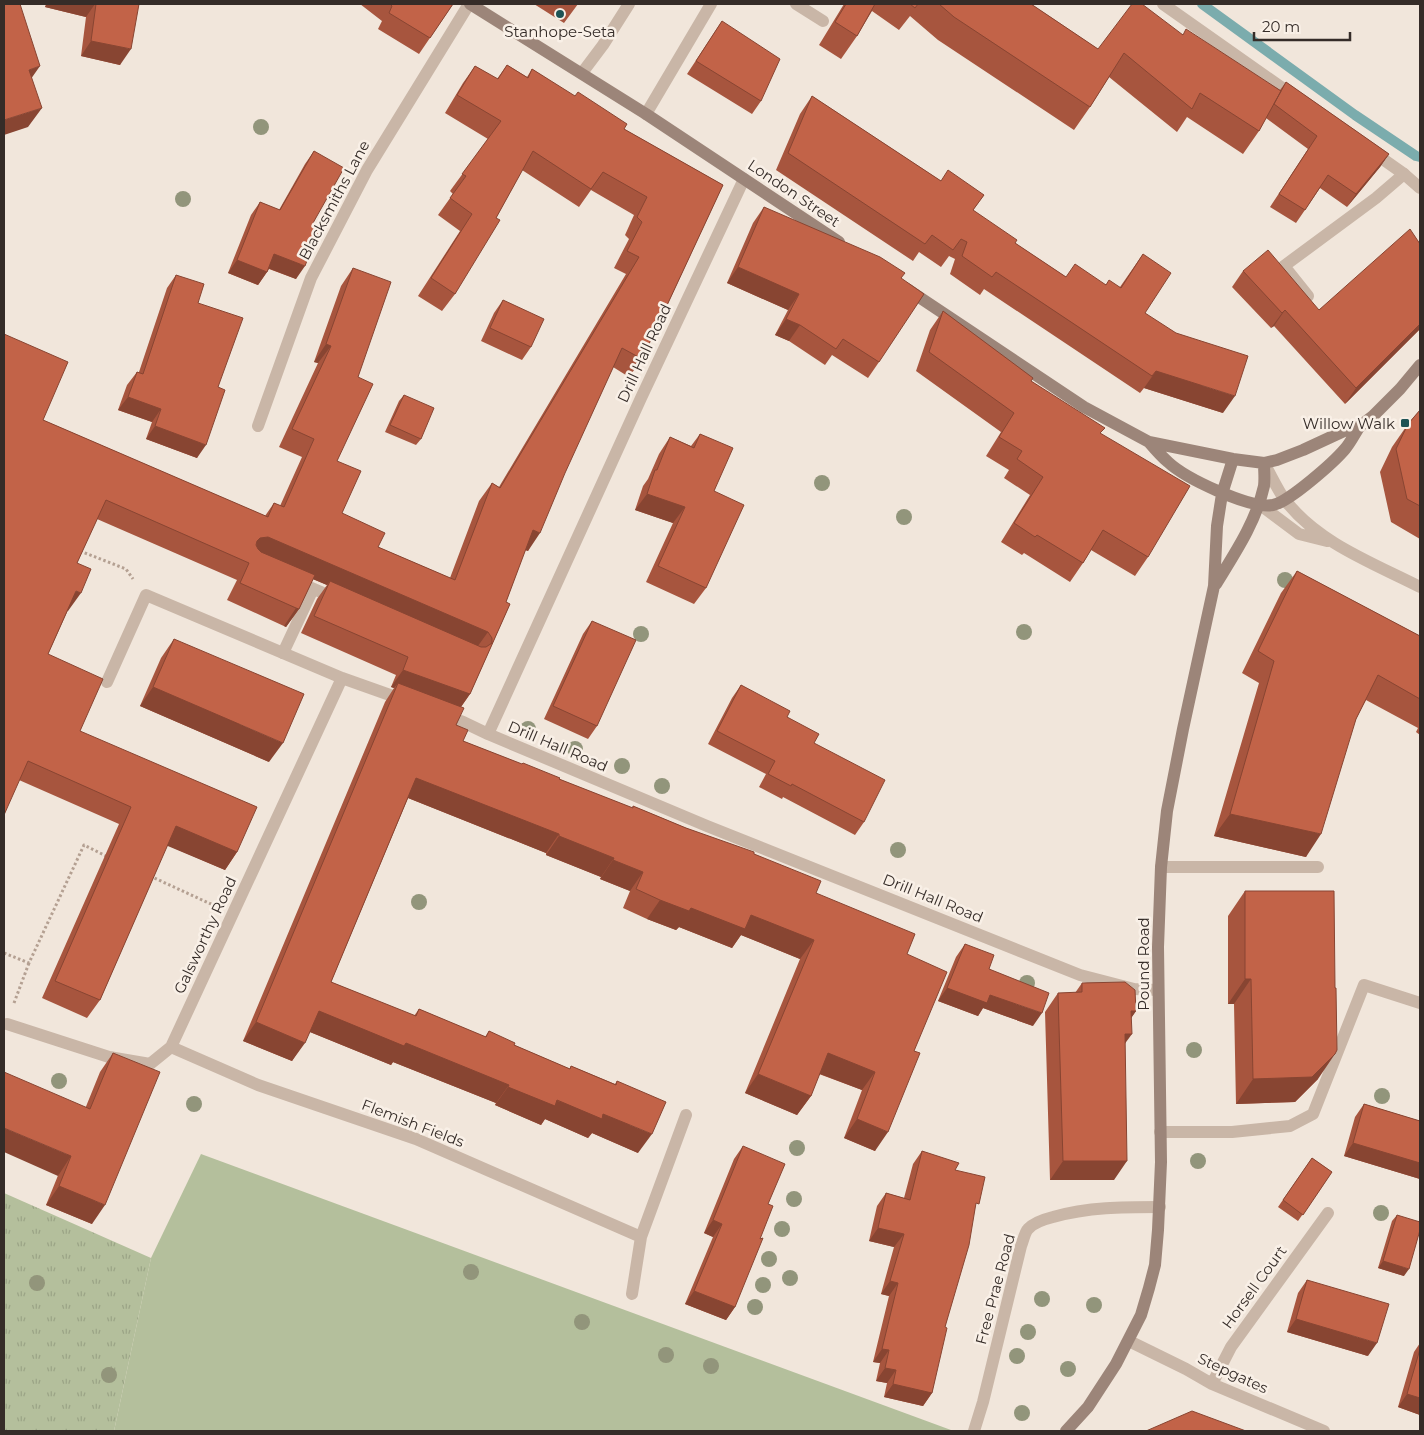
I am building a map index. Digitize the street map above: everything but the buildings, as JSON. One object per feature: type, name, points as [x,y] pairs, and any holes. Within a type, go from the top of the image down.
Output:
[{"type":"main road","name":"London Street","points":[[470,4],[646,114],[852,251]]},
{"type":"main road","points":[[894,279],[1084,407],[1149,442],[1232,459],[1264,462],[1290,456],[1344,431],[1360,426]]},
{"type":"main road","points":[[1149,442],[1168,463],[1222,494],[1259,504],[1273,505],[1302,488],[1346,448],[1360,426],[1400,389],[1420,365]]},
{"type":"main road","name":"Pound Road","points":[[1128,1341],[1141,1315],[1157,1251],[1160,1207],[1158,938],[1161,867],[1167,810],[1214,586],[1217,526],[1222,494],[1232,459]]},
{"type":"main road","name":"Pound Road","points":[[1214,586],[1243,540],[1259,504],[1264,484],[1264,462]]},
{"type":"main road","points":[[1066,1431],[1088,1407],[1116,1364],[1128,1341]]},
{"type":"street","name":"Blacksmiths Lane","points":[[258,426],[311,278],[367,170],[470,4]]},
{"type":"street","points":[[582,73],[629,4]]},
{"type":"street","points":[[646,114],[711,4]]},
{"type":"street","points":[[796,4],[823,21]]},
{"type":"street","points":[[1163,4],[1308,106]]},
{"type":"street","points":[[1364,146],[1404,174],[1420,188]]},
{"type":"street","points":[[1308,296],[1284,266],[1376,198],[1404,174]]},
{"type":"street","name":"Drill Hall Road","points":[[744,179],[641,398],[488,734],[707,826],[1080,975],[1134,989],[1158,990]]},
{"type":"street","points":[[1264,462],[1284,499],[1307,523],[1332,542],[1420,587]]},
{"type":"street","points":[[1259,504],[1299,534],[1332,542]]},
{"type":"street","points":[[278,574],[349,604]]},
{"type":"street","points":[[283,653],[313,589]]},
{"type":"street","points":[[107,682],[146,595],[342,678],[416,705]]},
{"type":"street","name":"Galsworthy Road","points":[[7,1024],[109,1057],[150,1064],[171,1047],[342,678]]},
{"type":"street","points":[[435,712],[488,734]]},
{"type":"street","points":[[1161,867],[1318,867]]},
{"type":"street","points":[[1160,1132],[1232,1132],[1290,1126],[1313,1114],[1364,985],[1420,1002]]},
{"type":"street","name":"Flemish Fields","points":[[171,1047],[258,1085],[416,1139],[642,1237]]},
{"type":"street","points":[[632,1294],[642,1237],[686,1115]]},
{"type":"street","name":"Free Prae Road","points":[[974,1431],[983,1402],[1021,1246],[1028,1229],[1042,1220],[1067,1213],[1120,1207],[1160,1207]]},
{"type":"street","name":"Horsell Court","points":[[1212,1384],[1231,1347],[1328,1213]]},
{"type":"street","name":"Stepgates","points":[[1128,1341],[1186,1369],[1212,1384],[1324,1431]]},
{"type":"path","points":[[74,548],[126,569],[146,595]]},
{"type":"path","points":[[7,1024],[28,963],[84,845],[110,857]]},
{"type":"path","points":[[144,873],[233,914]]},
{"type":"path","points":[[4,953],[28,963]]},
{"type":"green space","points":[[201,1154],[951,1431],[114,1431],[151,1258]]},
{"type":"green space","points":[[4,1193],[151,1258],[114,1431],[4,1431]]},
{"type":"waterway","points":[[1202,4],[1355,115],[1420,157]]},
{"type":"place","name":"Stanhope-Seta","points":[[560,14]]},
{"type":"place","name":"Willow Walk","points":[[1405,423]]}]
